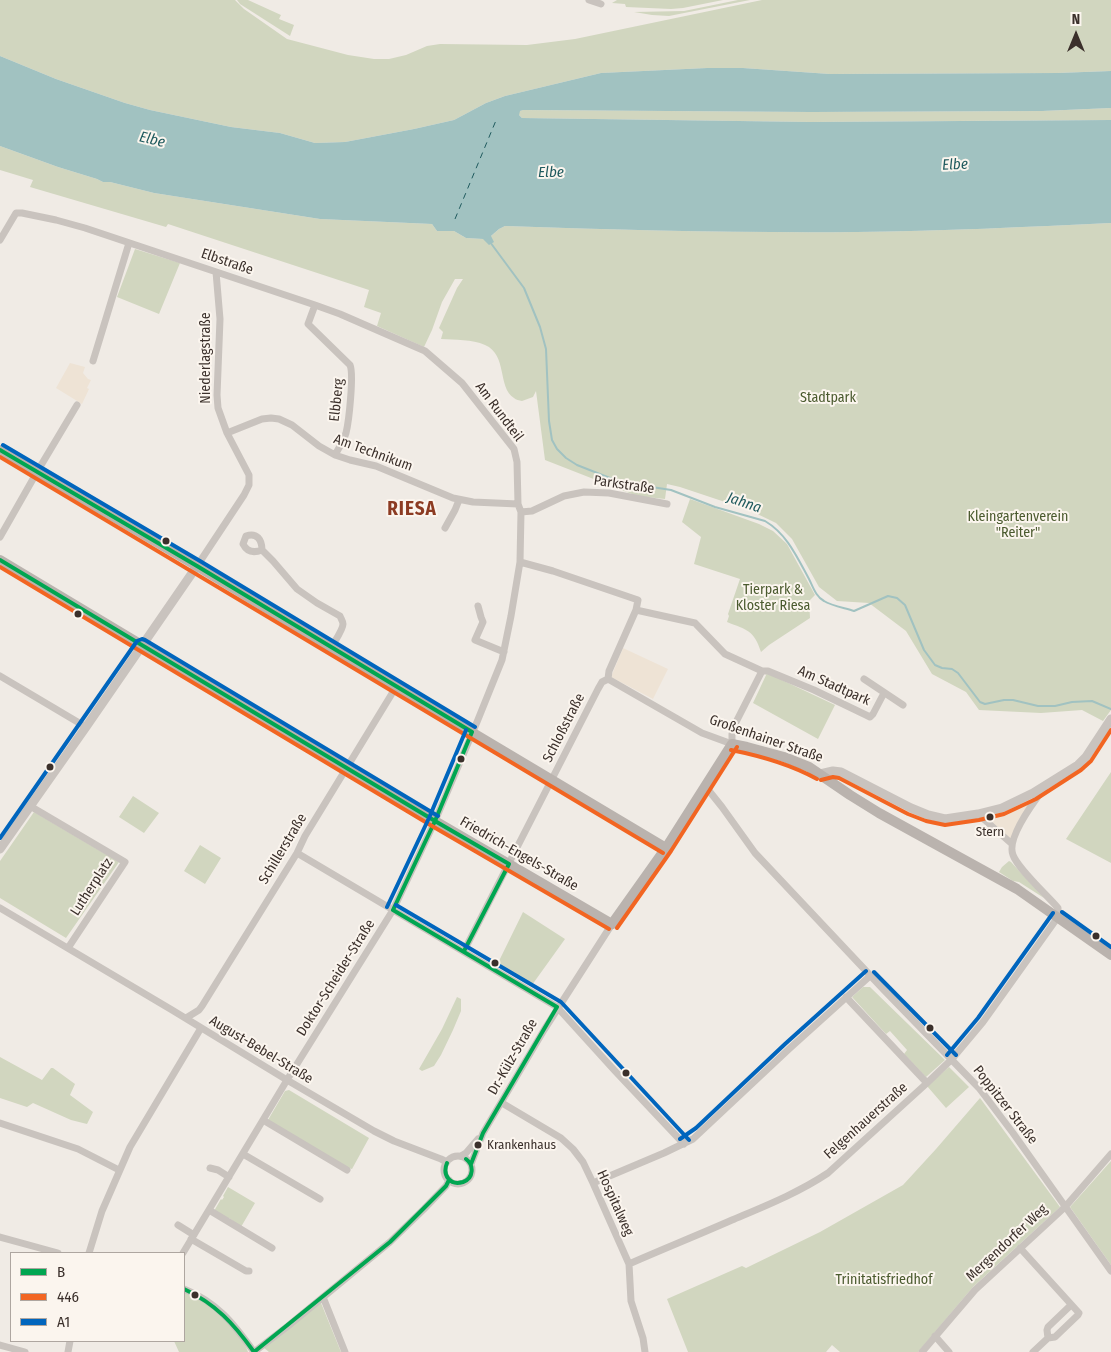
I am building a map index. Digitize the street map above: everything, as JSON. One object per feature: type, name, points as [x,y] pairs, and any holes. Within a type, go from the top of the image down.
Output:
[{"type":"main road","points":[[0,450],[666,848]]},
{"type":"main road","name":"Friedrich-Engels-Straße","points":[[0,560],[435,821],[612,924]]},
{"type":"main road","name":"Großenhainer Straße","points":[[732,744],[747,746],[784,757],[803,764],[820,774]]},
{"type":"main road","name":"Dr.-Külz-Straße","points":[[612,924],[666,848],[732,744]]},
{"type":"main road","points":[[820,774],[871,808],[1016,889],[1111,955]]},
{"type":"street","points":[[589,0],[601,4]]},
{"type":"street","name":"Elbstraße","points":[[0,240],[16,213],[56,220],[86,228],[315,305],[425,351]]},
{"type":"street","points":[[92,361],[129,243]]},
{"type":"street","name":"Niederlagstraße","points":[[197,566],[249,485],[249,475],[227,433],[217,402],[220,328],[216,272]]},
{"type":"street","name":"Elbberg","points":[[315,305],[308,324],[352,369],[346,432],[335,455]]},
{"type":"street","name":"Am Rundteil","points":[[425,351],[462,383],[514,449],[517,462],[519,508]]},
{"type":"street","points":[[0,537],[78,405]]},
{"type":"street","name":"Am Technikum","points":[[227,433],[262,419],[279,419],[292,425],[319,446],[335,455],[376,466],[458,500]]},
{"type":"street","name":"Parkstraße","points":[[519,508],[532,511],[564,496],[591,492],[609,493],[626,498],[667,504]]},
{"type":"street","points":[[445,528],[458,500],[519,508],[520,562],[512,616],[504,652],[475,640],[483,622],[478,606]]},
{"type":"street","points":[[262,550],[297,590],[317,604],[340,616],[343,623],[331,648]]},
{"type":"street","name":"Schloßstraße","points":[[464,951],[598,689],[602,682],[608,679],[609,671],[636,610],[638,600],[520,562]]},
{"type":"street","points":[[0,849],[197,566]]},
{"type":"street","points":[[636,610],[695,623],[725,654],[762,671],[733,728],[732,744]]},
{"type":"street","name":"Doktor-Scheider-Straße","points":[[184,1252],[287,1080],[393,910],[435,821],[504,652]]},
{"type":"street","name":"Am Stadtpark","points":[[762,671],[768,671],[870,716],[873,714],[884,693]]},
{"type":"street","points":[[0,676],[86,727]]},
{"type":"street","name":"Großenhainer Straße","points":[[608,679],[702,732],[732,744]]},
{"type":"street","name":"Am Stadtpark","points":[[864,679],[903,706]]},
{"type":"street","name":"Schillerstraße","points":[[186,1018],[202,1006],[297,853],[305,836],[396,687]]},
{"type":"street","name":"Großenhainer Straße","points":[[820,774],[833,771],[842,772],[928,815],[945,819],[978,814],[1002,808],[1047,785],[1082,762],[1110,721]]},
{"type":"street","points":[[1047,785],[1032,804],[1012,846],[1013,856],[1019,865],[1058,908],[1058,917]]},
{"type":"street","name":"Poppitzer Straße","points":[[706,787],[755,853],[870,976],[979,1088],[1111,1271]]},
{"type":"street","name":"Lutherplatz","points":[[30,806],[125,862],[68,948]]},
{"type":"street","points":[[978,814],[1012,846]]},
{"type":"street","points":[[297,853],[557,1007],[684,1144]]},
{"type":"street","points":[[0,908],[68,948]]},
{"type":"street","name":"Felgenhauerstraße","points":[[629,1264],[774,1203],[828,1173],[952,1059],[983,1022],[1058,917]]},
{"type":"street","name":"Dr.-Külz-Straße","points":[[461,1156],[466,1153],[483,1133],[557,1007],[612,924]]},
{"type":"street","name":"August-Bebel-Straße","points":[[68,948],[374,1132],[447,1162]]},
{"type":"street","points":[[593,1183],[684,1144],[700,1133],[870,976]]},
{"type":"street","points":[[846,997],[927,1083]]},
{"type":"street","points":[[89,1252],[102,1211],[130,1147],[201,1028]]},
{"type":"street","name":"Hospitalweg","points":[[502,1103],[561,1138],[573,1149],[582,1162],[629,1264],[630,1301],[643,1338],[645,1352]]},
{"type":"street","points":[[263,1120],[347,1170]]},
{"type":"street","points":[[0,1123],[78,1149],[119,1170]]},
{"type":"street","name":"Dr.-Külz-Straße","points":[[470,1164],[483,1133]]},
{"type":"street","points":[[243,1154],[320,1199]]},
{"type":"street","name":"Mergendorfer Weg","points":[[922,1352],[975,1290],[1065,1207],[1111,1154]]},
{"type":"street","points":[[461,1156],[468,1160],[472,1172],[465,1182],[457,1184],[449,1180],[445,1171],[447,1162],[453,1157],[461,1156]]},
{"type":"street","points":[[210,1168],[218,1170],[229,1177]]},
{"type":"street","points":[[185,1289],[221,1310],[254,1352],[377,1254],[446,1186],[449,1180]]},
{"type":"street","points":[[209,1210],[272,1248]]},
{"type":"street","points":[[178,1225],[193,1237],[246,1271],[249,1271]]},
{"type":"street","points":[[0,1237],[54,1252]]},
{"type":"street","points":[[1020,1248],[1079,1313],[1055,1337],[1048,1338],[1034,1352]]},
{"type":"street","points":[[323,1297],[345,1352]]},
{"type":"street","points":[[1048,1338],[1048,1328],[1071,1305]]},
{"type":"street","points":[[936,1336],[949,1352]]},
{"type":"street","points":[[0,1346],[25,1352]]},
{"type":"green space","points":[[0,0],[235,0],[244,9],[287,39],[348,55],[389,59],[406,55],[427,46],[440,44],[527,45],[575,39],[762,0],[1111,0],[1111,71],[830,74],[743,68],[707,68],[601,73],[505,96],[486,103],[454,120],[345,142],[315,143],[280,133],[231,127],[150,110],[56,79],[0,56]]},
{"type":"green space","points":[[237,0],[248,0],[281,15],[279,19],[294,25],[290,36],[240,4]]},
{"type":"green space","points":[[617,0],[723,0],[671,9],[626,7],[625,4],[612,3]]},
{"type":"green space","points":[[738,0],[750,0],[669,16],[634,12],[684,11]]},
{"type":"green space","points":[[1111,108],[1111,120],[811,122],[522,118],[519,115],[519,111],[523,110],[811,112],[1042,111]]},
{"type":"green space","points":[[0,146],[103,182],[154,193],[320,219],[432,224],[437,231],[454,231],[466,238],[483,239],[490,237],[505,226],[681,231],[857,232],[1111,223],[1111,710],[1103,721],[1082,710],[1041,713],[979,710],[966,692],[932,674],[906,631],[869,603],[837,601],[819,587],[792,539],[776,523],[749,510],[667,484],[665,499],[637,496],[545,460],[536,391],[533,397],[522,401],[516,399],[509,393],[500,363],[492,350],[485,345],[475,342],[441,339],[443,332],[439,328],[463,279],[455,279],[442,302],[424,347],[377,326],[381,313],[364,307],[369,290],[168,224],[166,227],[30,187],[33,180],[0,170]]},
{"type":"green space","points":[[135,249],[180,263],[159,314],[117,297]]},
{"type":"green space","name":"Tierpark & Kloster Riesa","points":[[690,499],[759,524],[773,531],[787,544],[815,595],[809,601],[810,618],[761,652],[756,639],[749,632],[727,622],[740,579],[694,564],[701,537],[682,522]]},
{"type":"green space","points":[[767,673],[835,705],[818,739],[753,703]]},
{"type":"green space","points":[[1111,772],[1111,863],[1066,839]]},
{"type":"green space","points":[[133,796],[159,813],[144,833],[119,817]]},
{"type":"green space","points":[[34,812],[119,862],[66,938],[0,898],[0,861]]},
{"type":"green space","points":[[200,845],[221,858],[205,884],[184,871]]},
{"type":"green space","points":[[1009,861],[1011,862],[1044,898],[999,872]]},
{"type":"green space","points":[[523,912],[565,939],[532,985],[498,963]]},
{"type":"green space","points":[[863,987],[870,987],[945,1060],[926,1077],[904,1054],[907,1050],[890,1031],[886,1034],[852,997]]},
{"type":"green space","points":[[457,997],[461,999],[461,1011],[453,1030],[434,1066],[422,1071],[419,1069],[442,1029]]},
{"type":"green space","points":[[0,1057],[42,1080],[53,1068],[75,1084],[70,1095],[93,1112],[87,1124],[71,1120],[33,1103],[27,1107],[0,1098]]},
{"type":"green space","points":[[949,1067],[969,1087],[946,1108],[927,1086]]},
{"type":"green space","points":[[289,1090],[369,1138],[352,1169],[345,1167],[268,1120],[285,1091]]},
{"type":"green space","name":"Trinitatisfriedhof","points":[[980,1098],[1060,1207],[973,1287],[918,1352],[840,1352],[832,1345],[826,1352],[688,1352],[667,1299],[742,1266],[746,1268],[820,1232],[903,1185]]},
{"type":"green space","points":[[1111,1161],[1111,1265],[1070,1207]]},
{"type":"green space","points":[[228,1187],[255,1203],[241,1227],[229,1218],[214,1211],[224,1197]]},
{"type":"green space","points":[[185,1293],[216,1310],[238,1335],[248,1352],[179,1352],[174,1342],[185,1342]]},
{"type":"green space","points":[[321,1303],[341,1352],[269,1352],[263,1347]]},
{"type":"shaded area","points":[[70,363],[85,367],[83,373],[91,380],[82,404],[56,388]]},
{"type":"shaded area","points":[[623,648],[668,669],[653,699],[611,677]]},
{"type":"shaded area","points":[[1035,795],[1011,841],[983,817]]},
{"type":"water","name":"Elbe","points":[[0,56],[56,79],[150,110],[231,127],[280,133],[315,143],[345,142],[454,120],[486,103],[505,96],[601,73],[707,68],[743,68],[830,74],[1111,71],[1111,108],[1042,111],[811,112],[523,110],[520,111],[519,115],[522,118],[811,122],[1111,120],[1111,223],[857,232],[681,231],[505,226],[491,236],[494,242],[489,245],[483,239],[466,238],[454,231],[437,231],[432,224],[320,219],[154,193],[103,182],[0,146]]},
{"type":"waterway","name":"Jahna","points":[[490,242],[524,288],[540,327],[546,349],[549,421],[552,440],[557,449],[566,458],[577,465],[620,482],[671,490],[715,507],[765,521],[773,526],[785,539],[796,554],[817,594],[827,603],[854,611],[888,596],[897,598],[905,605],[924,650],[935,665],[952,669],[958,673],[980,702],[985,704],[1013,700],[1038,706],[1055,706],[1072,702],[1092,701],[1111,709]]},
{"type":"ferry route","points":[[455,219],[497,118]]},
{"type":"transit line","name":"A1","points":[[3,445],[475,727]]},
{"type":"transit line","name":"B","points":[[0,450],[472,732]]},
{"type":"transit line","name":"446","points":[[0,457],[663,853]]},
{"type":"transit line","name":"B","points":[[0,560],[509,864]]},
{"type":"transit line","name":"446","points":[[0,567],[432,826],[609,929]]},
{"type":"transit line","name":"A1","points":[[0,838],[137,641],[142,639],[438,816]]},
{"type":"transit line","name":"A1","points":[[387,907],[429,818],[466,730]]},
{"type":"transit line","name":"446","points":[[821,780],[833,777],[839,778],[908,814],[926,821],[945,825],[979,820],[1004,814],[1036,799],[1081,770],[1091,761],[1111,730]]},
{"type":"transit line","name":"B","points":[[393,910],[435,821],[472,732]]},
{"type":"transit line","name":"446","points":[[617,928],[671,851],[737,747]]},
{"type":"transit line","name":"446","points":[[731,750],[775,761],[817,779]]},
{"type":"transit line","name":"B","points":[[464,951],[509,864]]},
{"type":"transit line","name":"A1","points":[[396,905],[561,1002],[689,1140]]},
{"type":"transit line","name":"B","points":[[393,910],[557,1007]]},
{"type":"transit line","name":"A1","points":[[1062,912],[1111,947]]},
{"type":"transit line","name":"A1","points":[[947,1055],[978,1018],[1053,913]]},
{"type":"transit line","name":"A1","points":[[680,1139],[696,1128],[866,971]]},
{"type":"transit line","name":"A1","points":[[874,972],[956,1055]]},
{"type":"transit line","name":"B","points":[[471,1164],[483,1133],[557,1007]]},
{"type":"transit line","name":"B","points":[[447,1163],[446,1175],[448,1178],[454,1182],[463,1182],[469,1178],[472,1171],[466,1159]]},
{"type":"transit line","name":"B","points":[[254,1352],[390,1242],[446,1186],[449,1180]]},
{"type":"transit line","name":"B","points":[[185,1290],[206,1301],[224,1316],[254,1352]]},
{"type":"place","name":"Stern","points":[[990,817]]},
{"type":"place","name":"Krankenhaus","points":[[478,1145]]},
{"type":"district","name":"RIESA","points":[[412,510]]},
{"type":"park label","name":"Stadtpark","points":[[828,398]]},
{"type":"park label","name":"Kleingartenverein \"Reiter\"","points":[[1018,526]]}]
